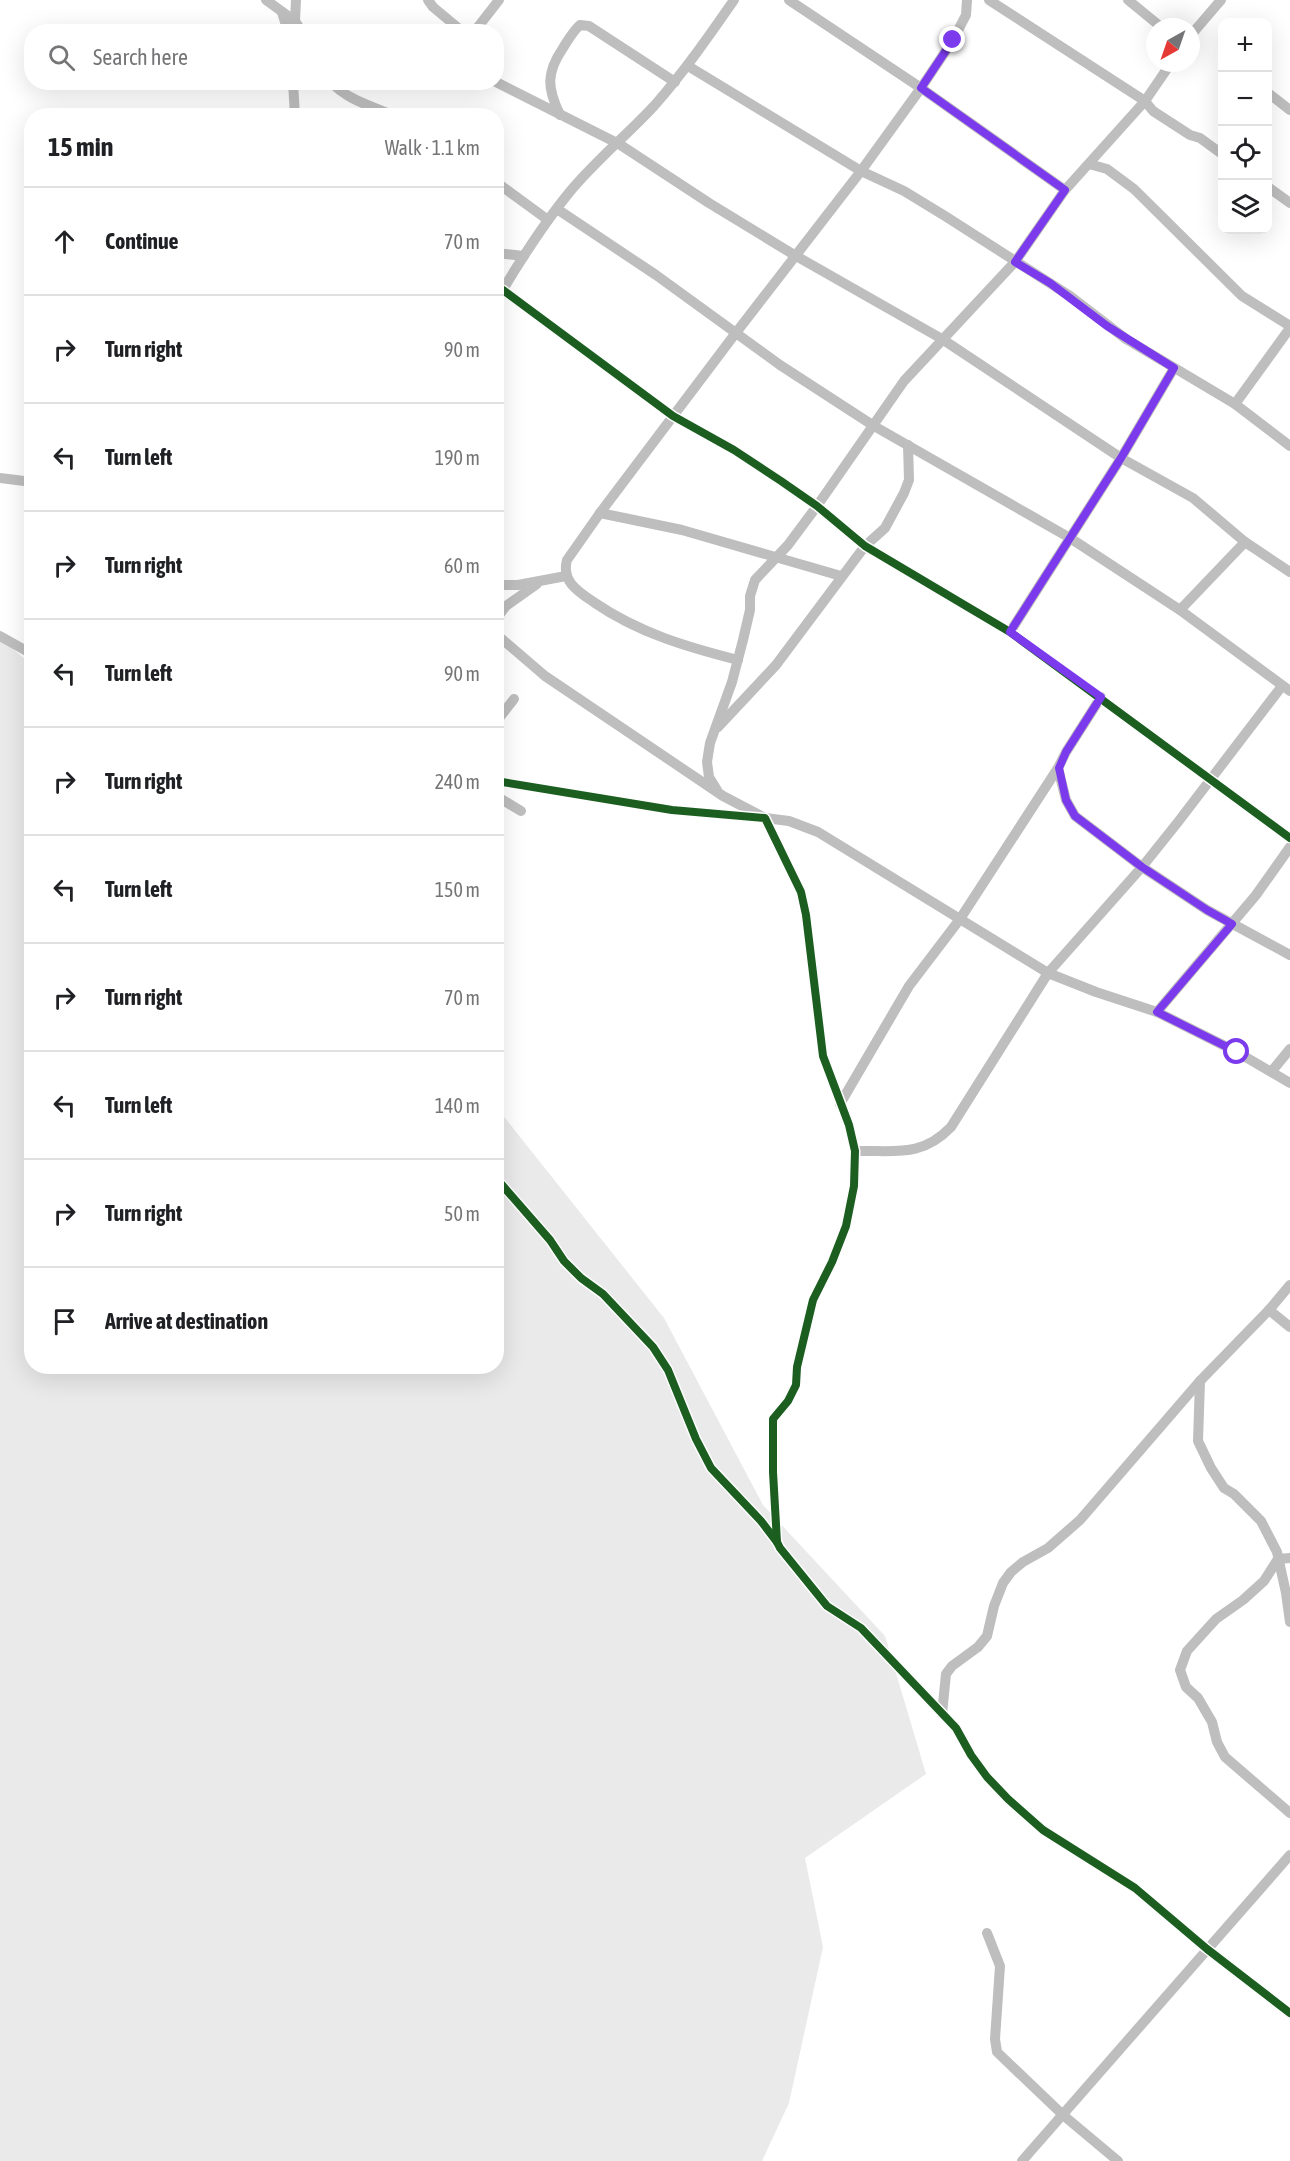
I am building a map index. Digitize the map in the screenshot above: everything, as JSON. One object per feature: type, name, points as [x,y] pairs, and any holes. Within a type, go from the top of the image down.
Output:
[{"type":"street","points":[[266,0],[297,24]]},
{"type":"street","points":[[295,21],[296,0]]},
{"type":"street","points":[[428,0],[433,8],[452,24]]},
{"type":"street","points":[[480,24],[499,0]]},
{"type":"street","points":[[504,288],[567,195],[596,163],[619,144],[675,82],[735,0]]},
{"type":"street","points":[[789,0],[921,88],[1065,190]]},
{"type":"street","points":[[738,660],[686,647],[637,629],[609,613],[576,590],[566,576],[567,560],[673,416],[861,171],[921,88],[953,40],[966,15],[967,0]]},
{"type":"street","points":[[989,0],[1145,101],[1153,111],[1218,151]]},
{"type":"street","points":[[1128,0],[1150,18]]},
{"type":"street","points":[[1200,24],[1221,0]]},
{"type":"street","points":[[282,11],[286,24]]},
{"type":"street","points":[[560,115],[552,99],[550,73],[553,62],[580,25],[589,26],[675,82]]},
{"type":"street","points":[[688,66],[861,171],[904,191],[1050,283],[1107,326],[1235,404],[1290,446]]},
{"type":"street","points":[[723,796],[710,777],[707,762],[710,743],[738,660],[750,610],[750,596],[754,580],[788,545],[817,507],[903,381],[1015,262],[1065,190],[1145,101],[1165,72]]},
{"type":"street","points":[[504,86],[619,144],[796,256],[942,339],[1121,458],[1192,498],[1245,542],[1290,572]]},
{"type":"street","points":[[293,90],[295,108]]},
{"type":"street","points":[[338,90],[375,108]]},
{"type":"street","points":[[1272,96],[1290,110]]},
{"type":"street","points":[[1089,164],[1107,169],[1134,189],[1242,296],[1290,327],[1235,404]]},
{"type":"street","points":[[504,188],[548,220]]},
{"type":"street","points":[[1272,190],[1290,203]]},
{"type":"street","points":[[557,209],[656,275],[780,365],[874,426],[1070,538],[1180,610],[1286,688],[1142,867],[1048,973],[951,1127],[941,1138],[927,1146],[910,1150],[855,1151]]},
{"type":"street","points":[[504,254],[524,256]]},
{"type":"street","points":[[504,291],[673,416],[734,450],[817,507],[865,546],[1010,632],[1290,838]]},
{"type":"street","points":[[1010,632],[1121,458],[1174,368]]},
{"type":"street","points":[[716,730],[776,665],[841,576],[865,546],[885,528],[909,480],[908,445]]},
{"type":"street","points":[[0,478],[24,481]]},
{"type":"street","points":[[600,513],[682,530],[841,576]]},
{"type":"street","points":[[1180,610],[1245,542]]},
{"type":"street","points":[[504,585],[518,585],[566,576]]},
{"type":"street","points":[[504,609],[542,580]]},
{"type":"street","points":[[0,636],[24,650]]},
{"type":"street","points":[[504,641],[545,676],[723,796],[765,818],[801,892],[806,915],[823,1056],[849,1125],[855,1151],[854,1186],[846,1226],[813,1300],[797,1366],[796,1385],[788,1401],[773,1419],[777,1542]]},
{"type":"street","points":[[840,1104],[909,986],[960,919],[1059,768],[1066,752],[1101,697]]},
{"type":"street","points":[[504,712],[514,699]]},
{"type":"street","points":[[1059,768],[1066,800],[1075,816],[1142,867],[1207,910],[1290,955]]},
{"type":"street","points":[[504,782],[672,810],[789,821],[818,832],[1048,973],[1157,1012],[1272,1071],[1290,1083]]},
{"type":"street","points":[[504,801],[521,811]]},
{"type":"street","points":[[1157,1012],[1256,895],[1290,847]]},
{"type":"street","points":[[1272,1071],[1290,1049]]},
{"type":"street","points":[[504,1187],[550,1240],[564,1261],[581,1278],[603,1294],[653,1347],[668,1370],[696,1439],[711,1468],[777,1542],[827,1606],[861,1628],[956,1728],[987,1777],[1043,1830],[1135,1888],[1207,1949],[1288,2006]]},
{"type":"street","points":[[942,1713],[946,1674],[952,1666],[978,1647],[987,1636],[994,1606],[1003,1583],[1011,1572],[1023,1562],[1048,1548],[1080,1520],[1200,1381],[1290,1285]]},
{"type":"street","points":[[1269,1310],[1290,1327]]},
{"type":"street","points":[[1200,1381],[1198,1441],[1224,1488],[1234,1494],[1261,1521],[1284,1558],[1290,1622]]},
{"type":"street","points":[[1284,1558],[1243,1600],[1216,1619],[1187,1651],[1180,1670],[1186,1687],[1198,1698],[1212,1722],[1217,1742],[1225,1757],[1290,1813]]},
{"type":"street","points":[[1022,2161],[1290,1855]]},
{"type":"street","points":[[987,1933],[1000,1966],[995,2039],[997,2052],[1063,2115],[1118,2161]]},
{"type":"shaded area","points":[[0,638],[24,658],[24,1374],[504,1374],[504,1117],[664,1318],[763,1505],[885,1636],[926,1774],[805,1858],[823,1947],[789,2103],[762,2161],[0,2161]]},
{"type":"cycle path","points":[[504,291],[673,416],[734,450],[817,506],[865,546],[1010,632],[1290,838]]},
{"type":"cycle path","points":[[504,782],[672,810],[765,818],[801,892],[806,915],[823,1056],[849,1125],[855,1151],[854,1186],[846,1226],[832,1262],[813,1300],[797,1367],[796,1385],[788,1401],[773,1419],[777,1542]]},
{"type":"cycle path","points":[[504,1187],[550,1240],[564,1261],[581,1278],[603,1294],[653,1347],[668,1370],[696,1439],[711,1468],[761,1521],[827,1606],[861,1628],[956,1728],[987,1777],[1043,1830],[1135,1888],[1207,1949],[1290,2013]]},
{"type":"route","points":[[953,40],[921,88],[1065,190],[1015,262],[1070,296],[1126,339],[1174,368],[1121,458],[1010,632],[1101,697],[1066,752],[1059,768],[1066,800],[1075,816],[1142,867],[1232,924],[1157,1012],[1237,1052]]}]
